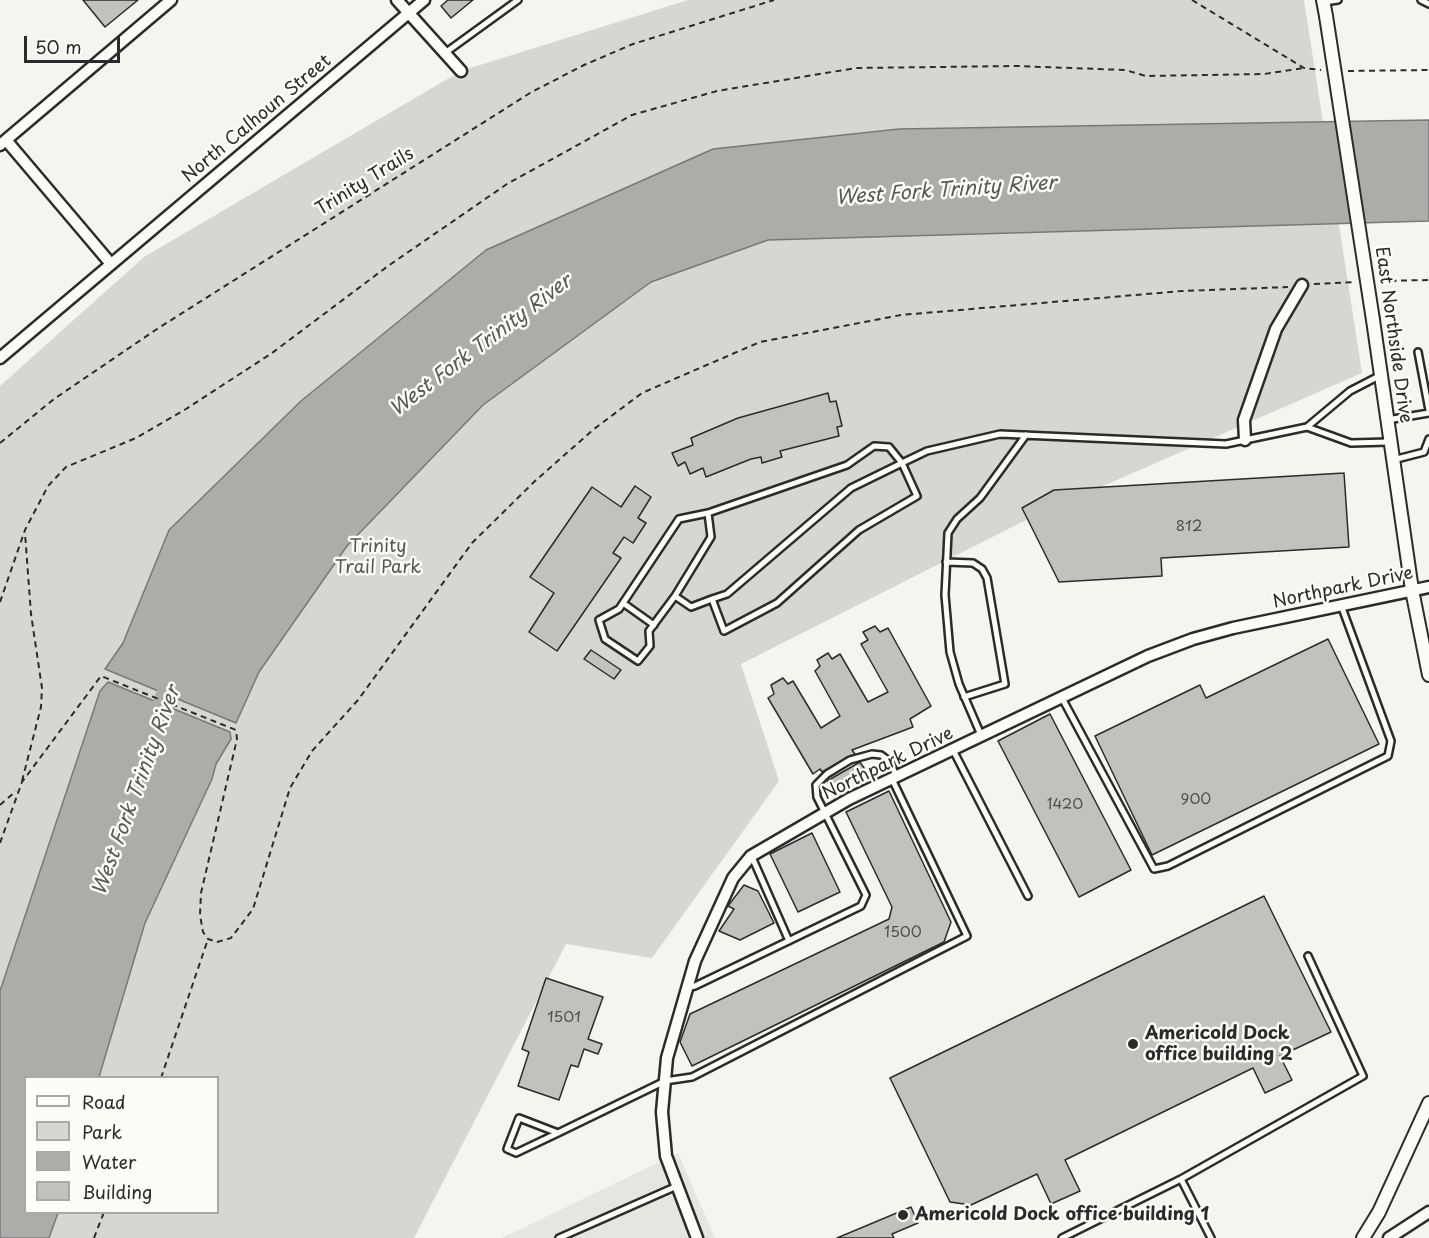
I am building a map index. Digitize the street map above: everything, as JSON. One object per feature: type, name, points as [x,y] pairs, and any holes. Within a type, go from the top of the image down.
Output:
[{"type":"street","points":[[111,264],[3,143],[171,0]]},
{"type":"street","points":[[397,0],[461,71]]},
{"type":"street","name":"North Calhoun Street","points":[[0,358],[424,0]]},
{"type":"street","name":"East Northside Drive","points":[[1323,1],[1412,590],[1429,675]]},
{"type":"street","points":[[1245,440],[1244,420],[1276,329],[1302,285]]},
{"type":"street","name":"Northpark Drive","points":[[697,1238],[666,1156],[662,1112],[667,1058],[686,988],[716,911],[733,878],[751,856],[825,813],[894,778],[1148,656],[1193,639],[1429,587]]},
{"type":"street","points":[[1363,1238],[1379,1212],[1429,1103]]},
{"type":"street","points":[[1389,1238],[1429,1212]]},
{"type":"lane","points":[[445,53],[518,0]]},
{"type":"lane","points":[[1323,1],[1338,0]]},
{"type":"lane","points":[[1421,0],[1429,4]]},
{"type":"lane","points":[[1388,420],[1429,411],[1418,352]]},
{"type":"lane","points":[[675,596],[691,607],[727,594],[851,488],[927,451],[1000,434],[1226,444],[1307,427],[1350,391],[1381,376]]},
{"type":"lane","points":[[1307,427],[1351,443],[1391,442]]},
{"type":"lane","points":[[981,736],[964,697],[950,652],[945,595],[948,533],[957,519],[980,498],[1026,435]]},
{"type":"lane","points":[[1393,460],[1424,452],[1429,439]]},
{"type":"lane","points":[[708,513],[711,537],[675,596],[649,631],[650,646],[638,661],[605,639],[599,620],[619,609],[679,519],[708,513],[847,465],[874,446],[889,447],[902,463],[917,496],[859,530],[777,603],[724,631],[712,599]]},
{"type":"lane","points":[[946,562],[973,563],[982,569],[987,578],[1005,684],[964,697]]},
{"type":"lane","points":[[623,603],[654,625]]},
{"type":"lane","points":[[1062,698],[1154,869],[1168,866],[1388,756],[1391,741],[1341,605]]},
{"type":"lane","points":[[953,750],[1029,896]]},
{"type":"lane","points":[[558,1133],[519,1118],[507,1149],[516,1153],[558,1133],[664,1081],[692,1077],[967,936],[894,778],[889,761],[881,755],[872,754],[850,760],[827,774],[816,785],[817,798],[866,896],[861,906],[695,987],[686,988]]},
{"type":"lane","points":[[751,856],[789,941]]},
{"type":"lane","points":[[1062,1238],[1180,1179],[1363,1076],[1308,956]]},
{"type":"lane","points":[[1180,1179],[1211,1238]]},
{"type":"lane","points":[[559,1238],[677,1186]]},
{"type":"path","name":"Trinity Trails","points":[[0,443],[54,399],[157,329],[530,93],[584,65],[633,44],[774,0]]},
{"type":"path","points":[[1192,0],[1304,68]]},
{"type":"path","points":[[0,602],[25,530],[48,486],[66,467],[136,438],[186,409],[272,353],[388,266],[507,184],[632,115],[717,91],[856,68],[1017,66],[1125,70],[1146,76],[1264,74],[1304,68],[1325,70]]},
{"type":"path","points":[[1337,71],[1429,70]]},
{"type":"path","points":[[22,782],[41,707],[42,688],[31,614],[25,530]]},
{"type":"path","points":[[0,843],[17,790],[101,676],[236,730]]},
{"type":"path","points":[[0,805],[17,790]]},
{"type":"path","points":[[161,1076],[208,939]]},
{"type":"path","points":[[94,1238],[103,1214]]},
{"type":"shaded area","points":[[678,1153],[715,1238],[502,1238]]},
{"type":"green space","name":"Trinity Trail Park","points":[[688,0],[1304,0],[1362,373],[1032,517],[741,664],[779,781],[652,958],[566,944],[414,1238],[0,1238],[0,386],[144,257],[461,71]]},
{"type":"water","points":[[1429,120],[1429,221],[768,240],[651,282],[483,405],[347,546],[259,672],[236,723],[105,669],[123,643],[169,530],[301,401],[486,250],[713,149],[899,129]]},
{"type":"water","points":[[108,682],[230,732],[231,739],[216,764],[212,779],[145,923],[99,1076],[24,1076],[24,1214],[58,1214],[49,1238],[0,1238],[0,991],[100,691]]},
{"type":"building","points":[[83,0],[138,0],[105,27]]},
{"type":"building","points":[[448,0],[473,0],[451,18],[441,6]]},
{"type":"building","points":[[828,393],[830,402],[836,401],[842,426],[837,427],[839,436],[780,451],[782,457],[762,463],[761,457],[751,459],[706,477],[703,468],[690,474],[685,462],[678,466],[672,453],[693,445],[691,438],[738,418]]},
{"type":"building","points":[[1344,473],[1349,547],[1161,558],[1162,576],[1059,582],[1022,508],[1054,490]]},
{"type":"building","points":[[635,486],[651,497],[638,518],[646,523],[633,543],[624,537],[613,553],[621,558],[557,651],[529,632],[554,593],[530,577],[592,487],[621,507]]},
{"type":"building","points":[[875,626],[880,632],[888,628],[931,706],[910,719],[913,727],[852,750],[855,754],[822,772],[820,769],[813,774],[768,698],[774,694],[771,685],[783,678],[788,684],[793,681],[821,728],[840,716],[815,671],[820,666],[817,660],[828,653],[832,659],[840,654],[868,702],[888,692],[861,644],[868,640],[863,632]]},
{"type":"building","points":[[1328,639],[1379,744],[1152,855],[1095,736],[1200,685],[1206,698]]},
{"type":"building","points":[[591,650],[621,670],[614,679],[584,659]]},
{"type":"building","points":[[1050,714],[1131,870],[1079,897],[998,741]]},
{"type":"building","points":[[860,762],[866,771],[834,791],[827,781]]},
{"type":"building","points":[[889,791],[951,922],[944,942],[692,1066],[680,1042],[690,1014],[889,919],[892,907],[846,812]]},
{"type":"building","points":[[812,833],[840,892],[798,912],[770,854]]},
{"type":"building","points":[[744,885],[758,891],[774,923],[740,940],[719,931],[734,909],[728,906]]},
{"type":"building","name":"Americold Dock office building 2","points":[[1264,896],[1331,1032],[1280,1056],[1292,1080],[1265,1093],[1253,1068],[1065,1160],[1080,1191],[1051,1204],[1037,1174],[971,1205],[950,1202],[890,1078]]},
{"type":"building","points":[[546,978],[603,997],[588,1039],[602,1044],[598,1054],[584,1049],[578,1067],[571,1065],[559,1100],[518,1086],[529,1052],[522,1049]]},
{"type":"building","name":"Americold Dock office building 1","points":[[911,1207],[918,1223],[892,1234],[894,1238],[837,1238]]},
{"type":"waterway","name":"West Fork Trinity River","points":[[154,732],[167,695],[183,670]]},
{"type":"place","name":"Americold Dock office building 2","points":[[1133,1044]]},
{"type":"place","name":"Americold Dock office building 1","points":[[903,1215]]}]
